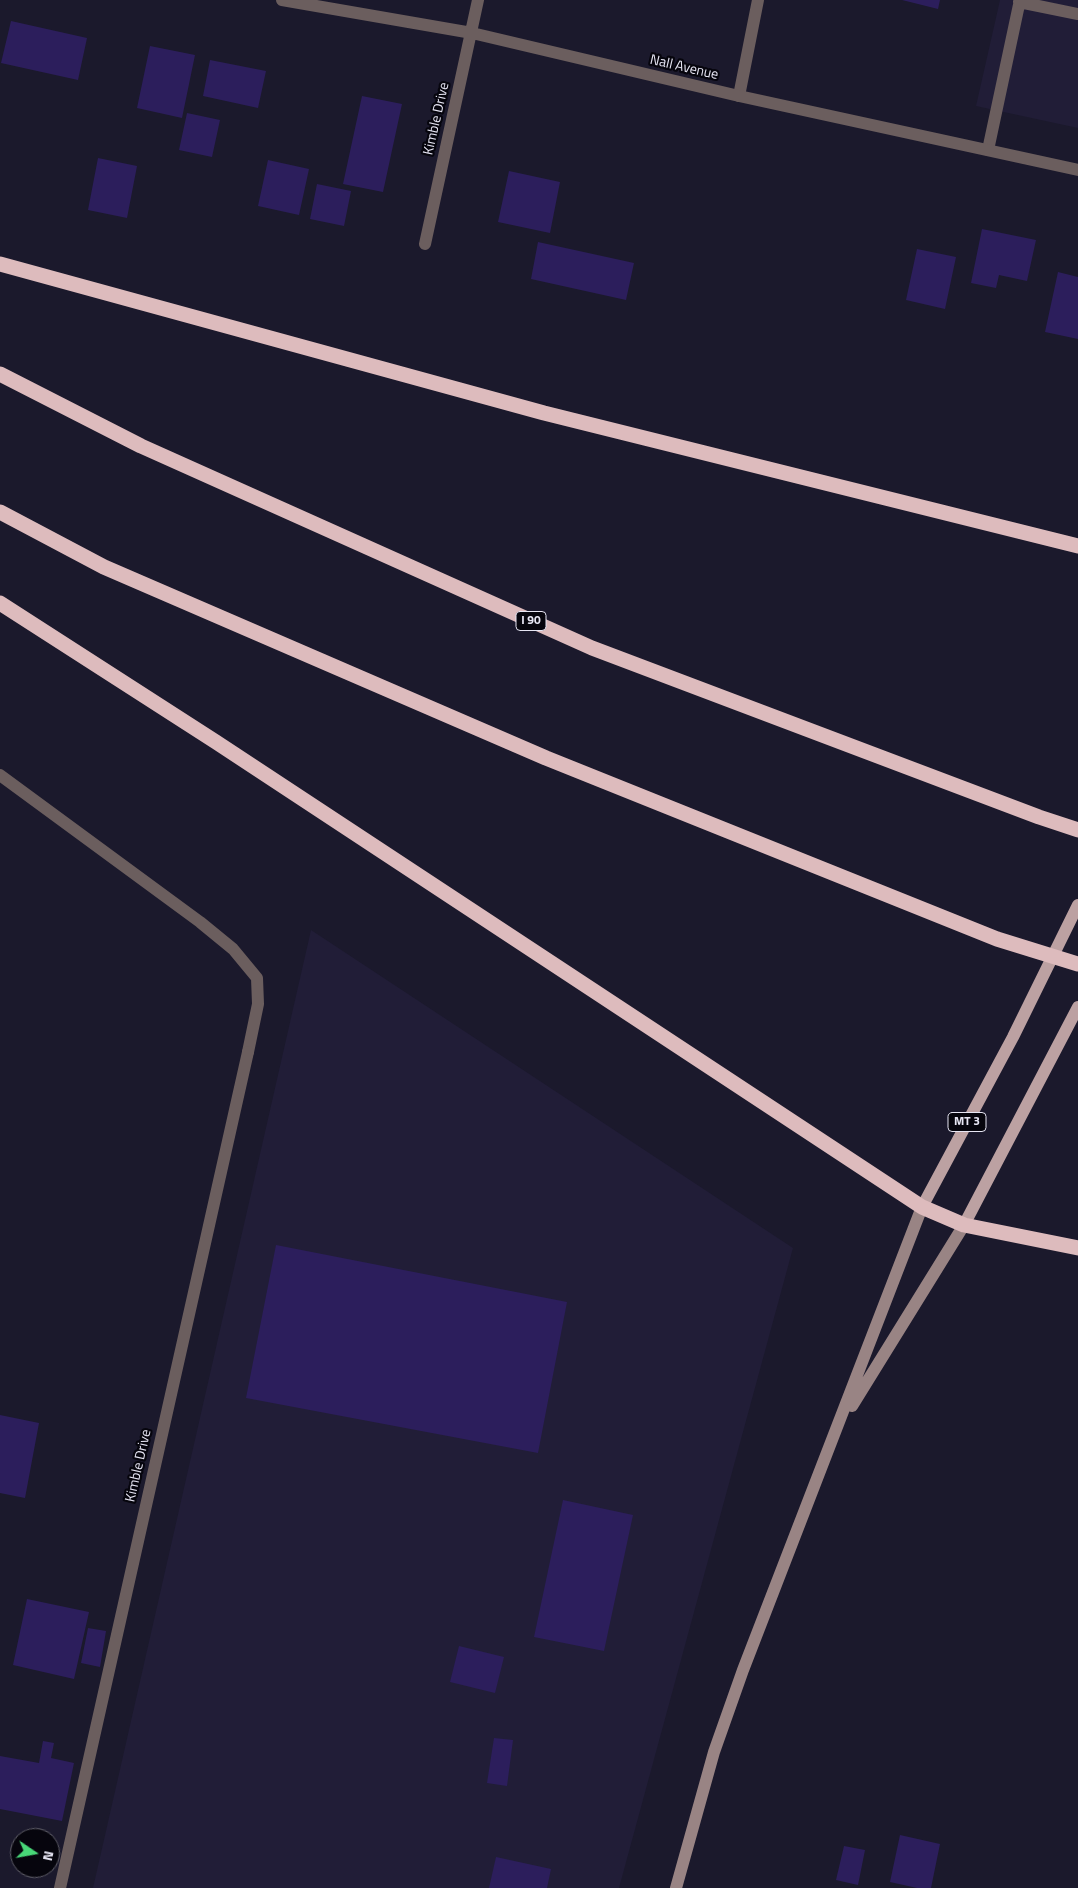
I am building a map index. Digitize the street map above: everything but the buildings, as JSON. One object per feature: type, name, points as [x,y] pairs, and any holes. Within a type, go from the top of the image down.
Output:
[{"type":"highway","points":[[0,264],[544,413],[1078,546]]},
{"type":"highway","name":"I 90","points":[[0,374],[141,446],[592,648],[1039,818],[1078,830]]},
{"type":"highway","points":[[0,512],[104,567],[546,758],[997,939],[1078,964]]},
{"type":"highway","points":[[0,603],[216,742],[922,1207],[964,1225],[1078,1248]]},
{"type":"main road","name":"MT 3","points":[[922,1207],[1013,1037],[1078,905]]},
{"type":"main road","points":[[964,1225],[1078,1007]]},
{"type":"street","name":"Nall Avenue","points":[[282,0],[472,33],[739,96],[1078,170]]},
{"type":"street","name":"Kimble Drive","points":[[425,244],[478,0]]},
{"type":"street","points":[[739,96],[758,0]]},
{"type":"street","points":[[988,150],[1019,1],[1078,14]]},
{"type":"street","name":"Kimble Drive","points":[[0,776],[200,922],[233,949],[257,978],[258,1004],[248,1052],[60,1888]]},
{"type":"street","points":[[676,1888],[714,1752],[743,1670],[774,1585],[837,1432],[922,1207]]},
{"type":"street","points":[[837,1432],[964,1225]]},
{"type":"shaded area","points":[[1000,0],[1078,0],[1078,128],[976,106]]},
{"type":"shaded area","points":[[311,930],[793,1248],[619,1888],[93,1888]]}]
